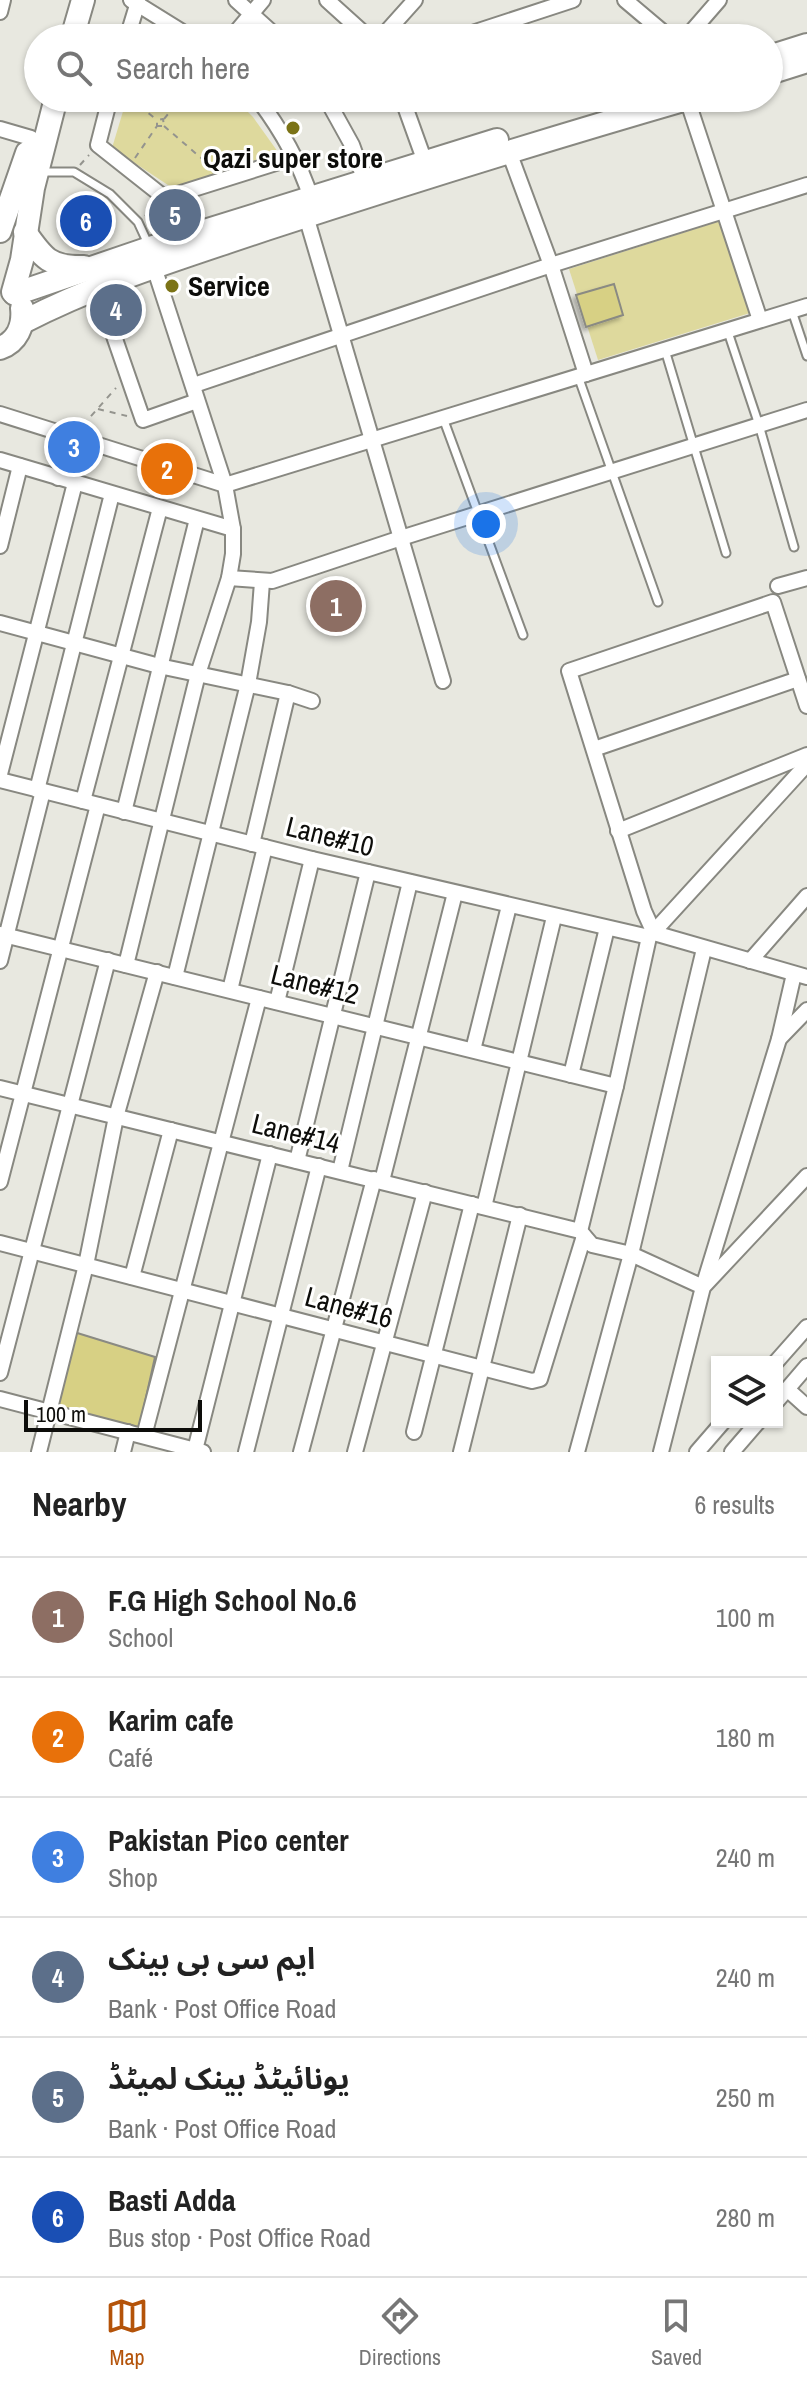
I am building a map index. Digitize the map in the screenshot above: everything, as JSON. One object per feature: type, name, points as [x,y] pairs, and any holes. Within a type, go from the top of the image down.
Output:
[{"type":"main road","points":[[61,24],[67,0]]},
{"type":"main road","points":[[76,24],[83,0]]},
{"type":"main road","points":[[783,53],[807,45]]},
{"type":"main road","points":[[783,69],[807,61]]},
{"type":"main road","points":[[9,290],[22,260],[31,138],[38,112]]},
{"type":"main road","points":[[0,231],[29,181],[51,112]]},
{"type":"main road","points":[[309,207],[365,181],[425,162],[499,150],[599,112]]},
{"type":"main road","points":[[9,290],[99,276],[309,207],[637,112]]},
{"type":"main road","points":[[25,232],[40,255],[50,262],[99,276]]},
{"type":"main road","points":[[23,322],[99,276]]},
{"type":"main road","points":[[0,348],[7,346],[17,336],[23,322],[22,307],[9,290]]},
{"type":"street","points":[[0,12],[3,0]]},
{"type":"street","points":[[236,0],[264,24]]},
{"type":"street","points":[[243,24],[263,0]]},
{"type":"street","points":[[327,0],[354,24]]},
{"type":"street","points":[[394,24],[415,0]]},
{"type":"street","points":[[500,24],[573,0]]},
{"type":"street","points":[[625,0],[653,24]]},
{"type":"street","points":[[698,24],[719,0]]},
{"type":"street","points":[[130,24],[134,1],[170,24]]},
{"type":"street","points":[[106,112],[98,145],[165,198],[295,157]]},
{"type":"street","points":[[268,112],[279,125],[295,157],[341,335],[443,681]]},
{"type":"street","points":[[334,112],[352,145],[365,181]]},
{"type":"street","points":[[407,112],[425,162]]},
{"type":"street","points":[[692,112],[760,320]]},
{"type":"street","points":[[0,129],[31,138]]},
{"type":"street","points":[[499,150],[551,265],[582,375]]},
{"type":"street","points":[[194,385],[551,265],[807,185]]},
{"type":"street","points":[[126,965],[198,674],[229,578],[233,554],[233,529],[225,485],[152,258]]},
{"type":"street","points":[[99,276],[143,420],[197,401]]},
{"type":"street","points":[[0,414],[225,485],[800,308]]},
{"type":"street","points":[[229,578],[272,581],[807,410]]},
{"type":"street","points":[[58,478],[72,438]]},
{"type":"street","points":[[0,460],[233,529]]},
{"type":"street","points":[[0,546],[20,466]]},
{"type":"street","points":[[0,774],[75,483]]},
{"type":"street","points":[[0,961],[3,935],[112,494]]},
{"type":"street","points":[[0,1182],[61,949],[123,656],[160,508]]},
{"type":"street","points":[[124,812],[197,519]]},
{"type":"street","points":[[778,586],[807,578]]},
{"type":"street","points":[[175,977],[248,684],[259,622],[262,582]]},
{"type":"street","points":[[651,935],[569,671],[773,602],[807,706]]},
{"type":"street","points":[[0,623],[159,666],[288,693],[312,701]]},
{"type":"street","points":[[594,749],[798,679]]},
{"type":"street","points":[[230,990],[288,693]]},
{"type":"street","points":[[618,831],[807,755]]},
{"type":"street","points":[[582,1233],[651,935],[807,764]]},
{"type":"street","name":"Lane#10","points":[[0,780],[554,917],[651,935],[801,976]]},
{"type":"street","points":[[277,1002],[312,859]]},
{"type":"street","points":[[297,1161],[368,872]]},
{"type":"street","points":[[340,1171],[410,882]]},
{"type":"street","points":[[301,1452],[333,1329],[418,1037],[455,893]]},
{"type":"street","points":[[750,961],[807,896]]},
{"type":"street","points":[[473,1050],[509,906]]},
{"type":"street","points":[[414,1432],[432,1355],[519,1061],[554,917]]},
{"type":"street","points":[[571,1075],[607,928]]},
{"type":"street","name":"Lane#12","points":[[3,935],[616,1086]]},
{"type":"street","points":[[577,1452],[631,1254],[704,949]]},
{"type":"street","points":[[0,1373],[108,960]]},
{"type":"street","points":[[39,1452],[86,1265],[116,1117],[157,972]]},
{"type":"street","points":[[661,1452],[703,1287],[801,976]]},
{"type":"street","points":[[144,1436],[259,998]]},
{"type":"street","points":[[779,1039],[807,1010]]},
{"type":"street","name":"Lane#14","points":[[0,1088],[520,1215],[582,1233],[592,1245],[631,1254],[703,1287]]},
{"type":"street","points":[[132,1277],[171,1130]]},
{"type":"street","points":[[0,1399],[199,1451],[270,1154]]},
{"type":"street","points":[[246,1452],[319,1166]]},
{"type":"street","points":[[703,1287],[807,1176]]},
{"type":"street","points":[[355,1452],[425,1192]]},
{"type":"street","points":[[461,1452],[520,1215]]},
{"type":"street","name":"Lane#16","points":[[0,1243],[532,1381],[540,1379],[582,1233]]},
{"type":"street","points":[[781,1356],[807,1327]]},
{"type":"street","points":[[783,1394],[807,1366]]},
{"type":"street","points":[[783,1395],[807,1407]]},
{"type":"street","points":[[697,1452],[718,1428]]},
{"type":"street","points":[[732,1452],[753,1428]]},
{"type":"street","points":[[123,1452],[128,1432]]},
{"type":"lane","points":[[29,181],[74,172],[110,194],[138,222],[152,258]]},
{"type":"lane","points":[[800,308],[807,356]]},
{"type":"lane","points":[[727,330],[759,425],[794,547]]},
{"type":"lane","points":[[665,350],[726,553]]},
{"type":"lane","points":[[582,375],[658,602]]},
{"type":"lane","points":[[443,418],[523,635]]},
{"type":"path","points":[[147,112],[157,120],[163,119],[169,112]]},
{"type":"path","points":[[163,119],[164,126]]},
{"type":"path","points":[[128,169],[157,126],[157,120]]},
{"type":"path","points":[[157,126],[164,126],[225,178]]},
{"type":"path","points":[[74,172],[98,145]]},
{"type":"path","points":[[138,222],[165,198]]},
{"type":"path","points":[[72,438],[128,374]]},
{"type":"path","points":[[97,409],[143,420]]},
{"type":"shaded area","points":[[123,112],[248,112],[278,152],[174,189],[112,148]]},
{"type":"shaded area","points":[[720,221],[750,313],[598,360],[569,269]]},
{"type":"building","points":[[614,284],[623,315],[586,327],[576,295]]},
{"type":"building","points":[[74,1332],[155,1357],[139,1429],[54,1407]]},
{"type":"place","name":"Qazi super store","points":[[293,128]]},
{"type":"place","name":"یونائیٹڈ بینک لمیٹڈ","points":[[175,215]]},
{"type":"place","name":"Basti Adda","points":[[86,221]]},
{"type":"place","name":"Service","points":[[172,286]]},
{"type":"place","name":"ایم سی بی بینک","points":[[116,310]]},
{"type":"place","name":"Pakistan Pico center","points":[[74,447]]},
{"type":"place","name":"Karim cafe","points":[[167,469]]},
{"type":"place","name":"F.G High School No.6","points":[[336,606]]}]
